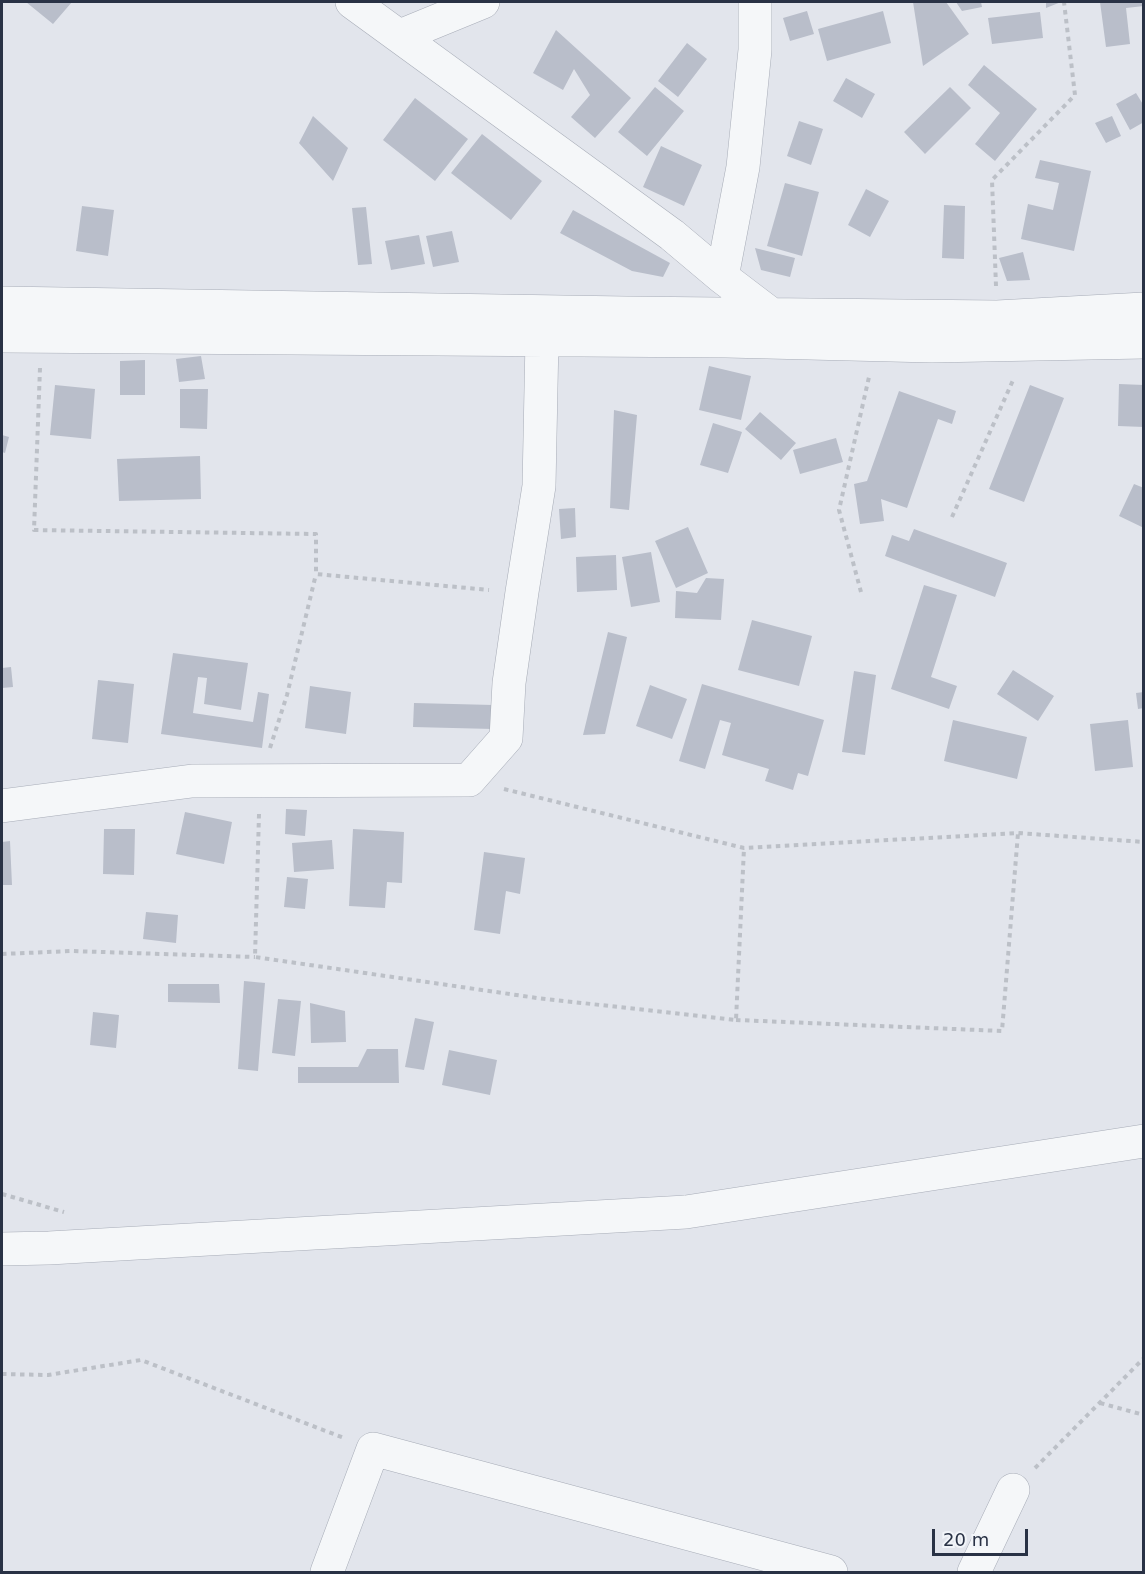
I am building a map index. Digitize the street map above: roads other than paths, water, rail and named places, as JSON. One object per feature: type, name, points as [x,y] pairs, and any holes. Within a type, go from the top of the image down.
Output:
[{"type":"street","points":[[352,2],[672,235],[772,315]]},
{"type":"street","points":[[400,36],[483,2]]},
{"type":"street","points":[[722,277],[744,167],[755,50],[755,2]]},
{"type":"street","points":[[2,303],[997,317],[1143,309]]},
{"type":"street","points":[[2,336],[542,339],[933,346],[1143,342]]},
{"type":"street","points":[[2,806],[192,781],[469,780],[506,738],[509,683],[539,486],[542,339]]},
{"type":"street","points":[[2,1249],[686,1212],[1143,1141]]},
{"type":"street","points":[[327,1572],[373,1449],[831,1572]]},
{"type":"street","points":[[974,1572],[1013,1490]]}]
